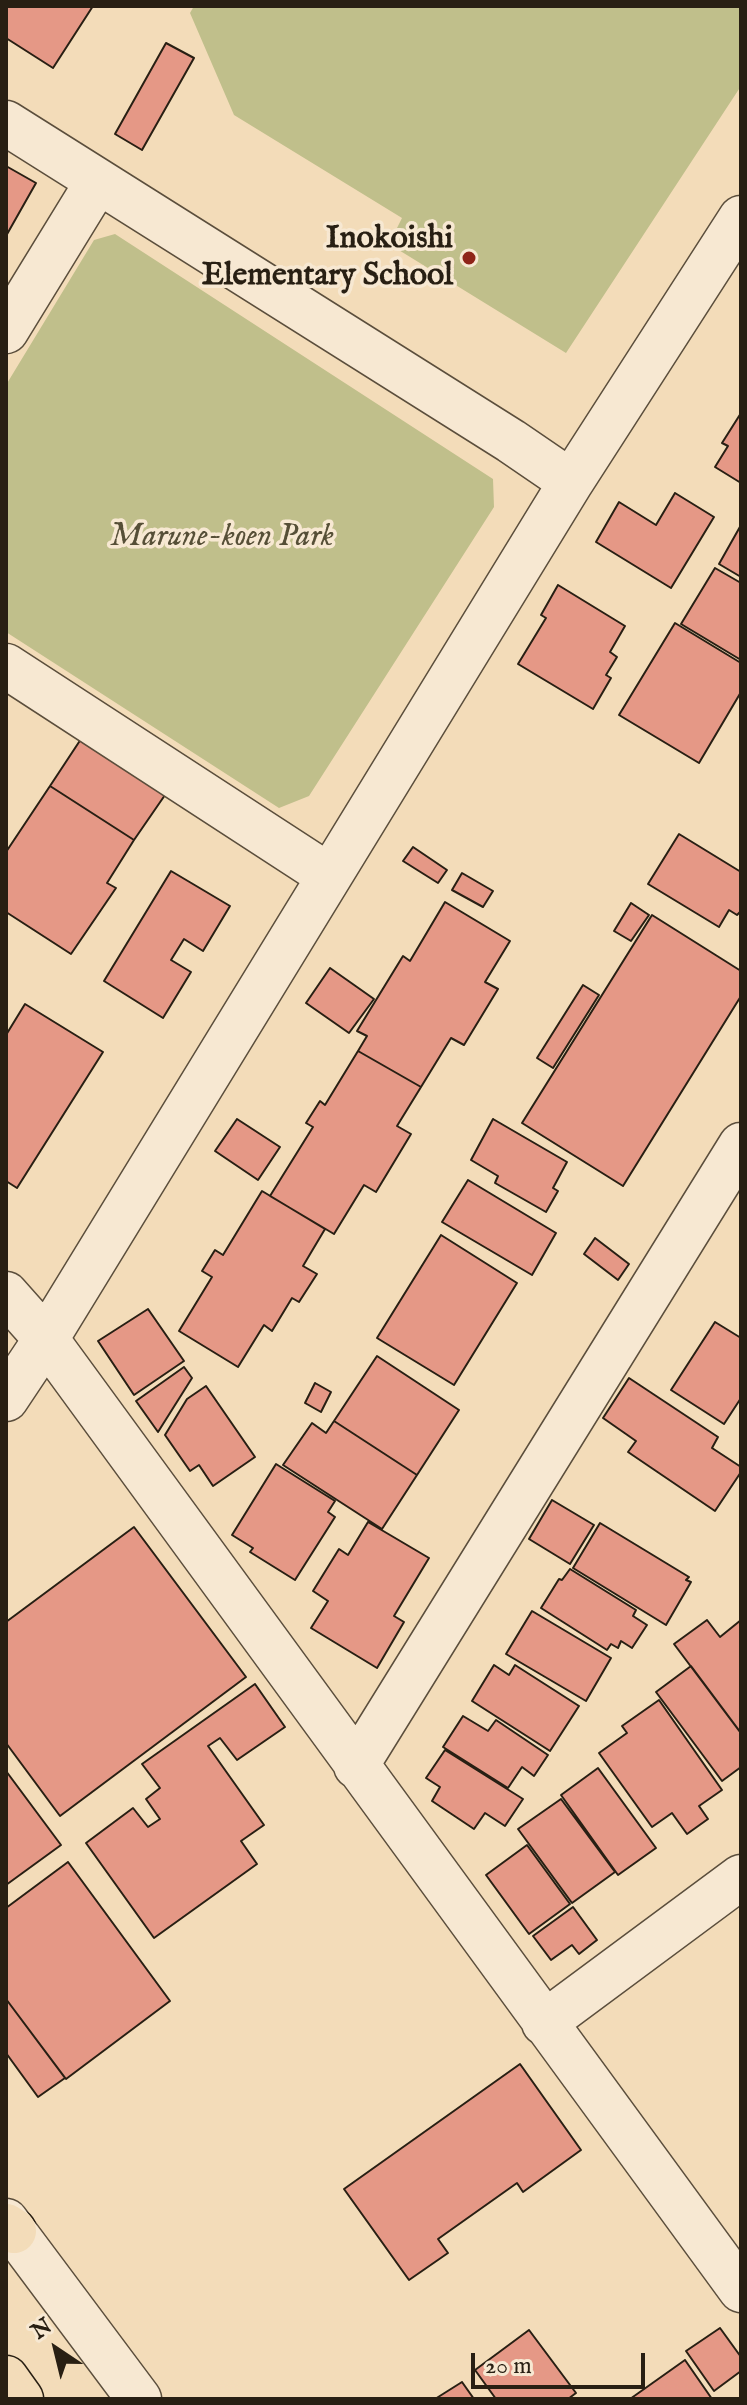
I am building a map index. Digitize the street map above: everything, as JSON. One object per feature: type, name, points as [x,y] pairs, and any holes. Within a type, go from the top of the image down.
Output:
[{"type":"highway","points":[[6,2378],[21,2399]]},
{"type":"street","points":[[6,123],[511,441],[571,482]]},
{"type":"street","points":[[6,331],[98,181]]},
{"type":"street","points":[[6,1399],[46,1339],[571,482],[741,218]]},
{"type":"street","points":[[6,666],[329,876]]},
{"type":"street","points":[[356,1766],[741,1145]]},
{"type":"street","points":[[6,1294],[46,1339],[741,2290]]},
{"type":"street","points":[[544,2023],[741,1877]]},
{"type":"street","points":[[9,2226],[139,2399]]},
{"type":"green space","name":"Inokoishi Elementary School","points":[[194,6],[741,6],[741,86],[566,353],[389,244],[402,218],[234,115],[190,13]]},
{"type":"green space","name":"Marune-koen Park","points":[[115,234],[493,479],[494,507],[309,796],[279,808],[6,632],[6,385],[94,240]]},
{"type":"building","points":[[6,6],[93,6],[53,68],[6,38]]},
{"type":"building","points":[[166,43],[194,58],[142,150],[115,134]]},
{"type":"building","points":[[6,166],[36,183],[6,236]]},
{"type":"building","points":[[741,413],[741,483],[715,467],[728,446],[722,443]]},
{"type":"building","points":[[675,493],[714,517],[671,588],[596,542],[619,502],[656,525]]},
{"type":"building","points":[[741,525],[741,577],[719,564]]},
{"type":"building","points":[[715,568],[741,583],[741,660],[681,624]]},
{"type":"building","points":[[558,585],[625,626],[610,652],[617,657],[606,675],[611,678],[593,709],[518,664],[546,618],[541,615]]},
{"type":"building","points":[[675,623],[741,663],[741,692],[699,763],[619,715]]},
{"type":"building","points":[[81,739],[165,795],[134,840],[50,786]]},
{"type":"building","points":[[50,786],[134,840],[107,883],[116,888],[71,954],[6,912],[6,852]]},
{"type":"building","points":[[679,834],[741,872],[741,911],[737,915],[729,910],[719,927],[648,884]]},
{"type":"building","points":[[413,847],[447,870],[438,883],[403,861]]},
{"type":"building","points":[[171,871],[230,906],[203,951],[184,939],[171,960],[191,972],[163,1018],[104,981]]},
{"type":"building","points":[[462,873],[493,891],[483,907],[452,890]]},
{"type":"building","points":[[445,902],[510,941],[485,982],[498,989],[464,1045],[451,1038],[421,1087],[358,1051],[367,1036],[357,1031],[403,956],[410,961]]},
{"type":"building","points":[[631,903],[649,915],[631,941],[614,931]]},
{"type":"building","points":[[652,915],[741,971],[741,996],[623,1186],[522,1123]]},
{"type":"building","points":[[330,968],[374,999],[349,1033],[306,1003]]},
{"type":"building","points":[[583,985],[599,995],[553,1068],[537,1058]]},
{"type":"building","points":[[25,1004],[103,1052],[17,1188],[6,1181],[6,1035]]},
{"type":"building","points":[[358,1051],[421,1087],[397,1126],[411,1134],[376,1192],[364,1185],[334,1234],[270,1196],[313,1127],[306,1123],[320,1101],[325,1105]]},
{"type":"building","points":[[237,1119],[280,1147],[258,1180],[215,1151]]},
{"type":"building","points":[[493,1119],[567,1162],[553,1188],[558,1191],[546,1212],[495,1183],[498,1176],[471,1160]]},
{"type":"building","points":[[468,1180],[556,1233],[532,1275],[442,1222]]},
{"type":"building","points":[[262,1191],[325,1229],[303,1266],[317,1274],[299,1302],[292,1298],[272,1331],[264,1325],[238,1367],[179,1331],[212,1277],[202,1271],[215,1250],[223,1255]]},
{"type":"building","points":[[441,1235],[517,1283],[454,1385],[377,1338]]},
{"type":"building","points":[[595,1238],[629,1264],[618,1280],[584,1254]]},
{"type":"building","points":[[148,1309],[184,1361],[134,1395],[98,1341]]},
{"type":"building","points":[[715,1322],[741,1338],[741,1398],[724,1424],[671,1390]]},
{"type":"building","points":[[377,1356],[459,1410],[417,1475],[334,1421]]},
{"type":"building","points":[[184,1367],[192,1378],[158,1432],[136,1401]]},
{"type":"building","points":[[629,1378],[718,1437],[712,1448],[741,1467],[741,1472],[715,1511],[628,1452],[636,1441],[603,1418]]},
{"type":"building","points":[[315,1383],[331,1392],[321,1412],[305,1403]]},
{"type":"building","points":[[206,1386],[255,1457],[213,1486],[199,1465],[190,1471],[165,1435],[187,1399]]},
{"type":"building","points":[[334,1421],[417,1475],[382,1529],[283,1465],[312,1423],[326,1433]]},
{"type":"building","points":[[276,1464],[335,1501],[328,1512],[335,1517],[295,1580],[250,1552],[253,1548],[232,1535]]},
{"type":"building","points":[[552,1500],[594,1525],[570,1564],[529,1539]]},
{"type":"building","points":[[368,1522],[429,1558],[394,1616],[404,1622],[377,1668],[311,1628],[328,1601],[313,1591],[339,1549],[348,1555]]},
{"type":"building","points":[[600,1523],[689,1577],[686,1580],[691,1582],[666,1625],[573,1568]]},
{"type":"building","points":[[134,1527],[246,1677],[60,1816],[6,1743],[6,1622]]},
{"type":"building","points":[[570,1569],[636,1610],[633,1616],[647,1625],[632,1648],[621,1641],[618,1648],[611,1644],[607,1650],[541,1608],[559,1579],[562,1580]]},
{"type":"building","points":[[532,1611],[611,1658],[586,1701],[506,1654]]},
{"type":"building","points":[[707,1620],[720,1637],[741,1620],[740,1732],[674,1644]]},
{"type":"building","points":[[494,1665],[509,1675],[515,1665],[579,1706],[550,1751],[472,1701]]},
{"type":"building","points":[[691,1666],[741,1733],[741,1767],[722,1781],[656,1692]]},
{"type":"building","points":[[255,1684],[285,1727],[237,1760],[220,1738],[208,1746],[264,1825],[241,1841],[257,1864],[154,1938],[86,1843],[133,1808],[148,1827],[160,1819],[146,1799],[160,1788],[142,1764]]},
{"type":"building","points":[[659,1700],[722,1790],[699,1806],[708,1819],[687,1834],[672,1813],[652,1827],[599,1753],[627,1733],[622,1726]]},
{"type":"building","points":[[463,1716],[488,1731],[496,1720],[548,1755],[534,1776],[522,1767],[508,1788],[443,1747]]},
{"type":"building","points":[[445,1750],[523,1799],[505,1826],[485,1813],[474,1829],[432,1801],[440,1787],[426,1778]]},
{"type":"building","points":[[598,1768],[656,1848],[618,1875],[561,1795]]},
{"type":"building","points":[[6,1771],[61,1845],[6,1885]]},
{"type":"building","points":[[561,1799],[615,1872],[572,1903],[518,1829]]},
{"type":"building","points":[[527,1845],[570,1904],[529,1934],[486,1875]]},
{"type":"building","points":[[68,1862],[170,2001],[66,2079],[6,1999],[6,1908]]},
{"type":"building","points":[[573,1907],[597,1940],[579,1954],[572,1945],[551,1960],[533,1936]]},
{"type":"building","points":[[6,1999],[65,2078],[38,2097],[6,2053]]},
{"type":"building","points":[[520,2064],[581,2150],[523,2192],[517,2183],[438,2239],[448,2253],[409,2280],[344,2189]]},
{"type":"building","points":[[720,2328],[741,2357],[741,2371],[714,2391],[686,2351]]},
{"type":"building","points":[[529,2330],[576,2393],[568,2399],[496,2399],[475,2370]]},
{"type":"building","points":[[685,2360],[712,2399],[630,2399]]},
{"type":"building","points":[[462,2382],[474,2399],[435,2399]]},
{"type":"place","name":"Inokoishi Elementary School","points":[[469,258]]}]
